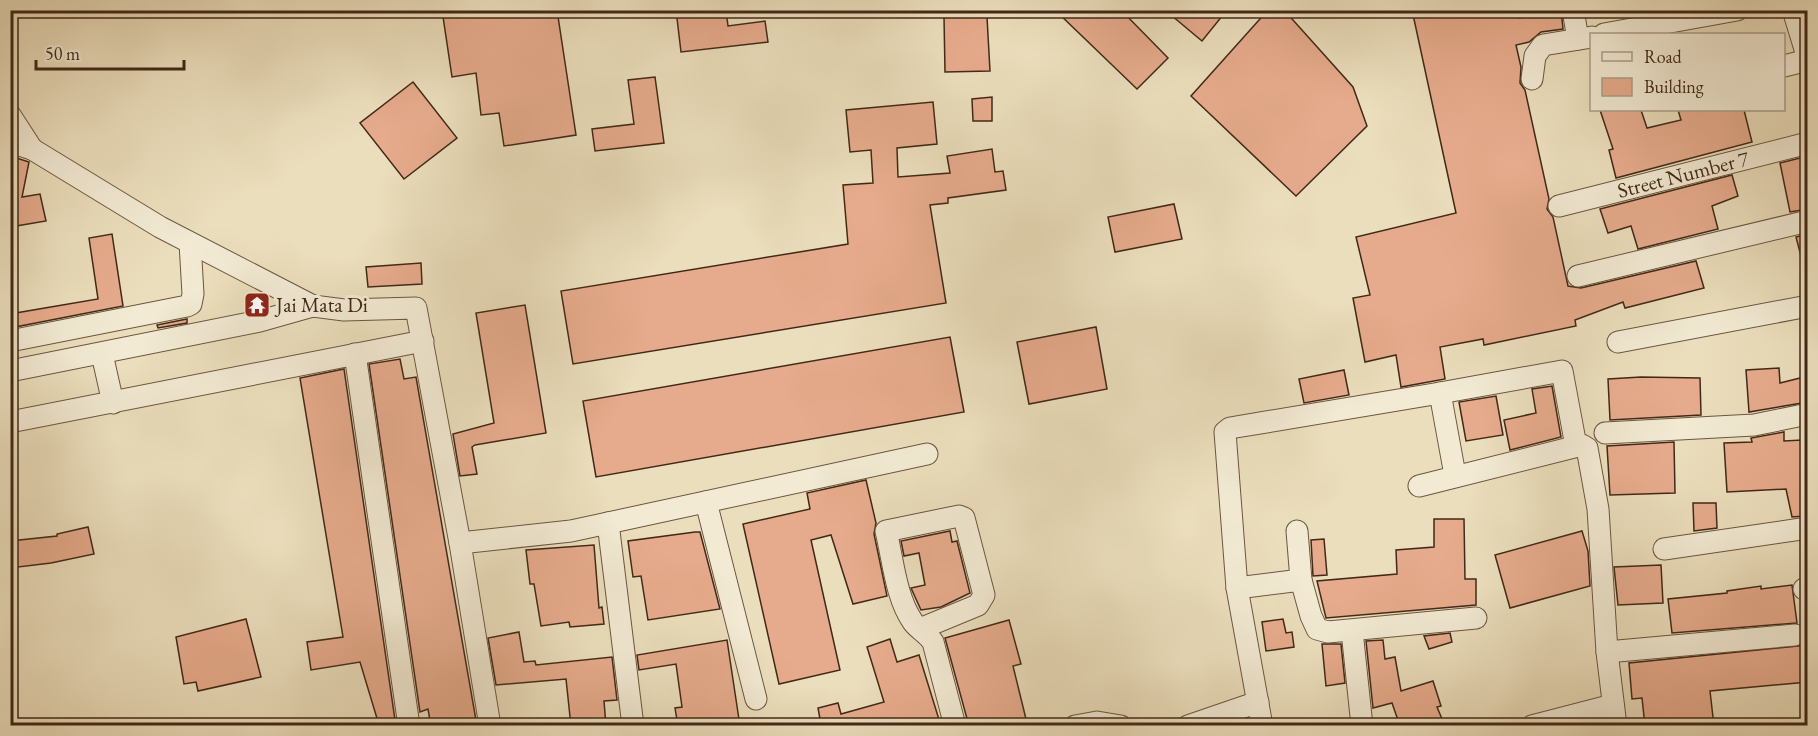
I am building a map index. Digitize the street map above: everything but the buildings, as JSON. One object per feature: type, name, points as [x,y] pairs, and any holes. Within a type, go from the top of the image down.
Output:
[{"type":"street","points":[[1532,79],[1535,56],[1543,45],[1585,38],[1573,10]]},
{"type":"street","points":[[1610,33],[1737,10]]},
{"type":"street","points":[[1785,66],[1808,59],[1793,10]]},
{"type":"street","points":[[10,115],[32,149]]},
{"type":"street","points":[[10,142],[32,149],[190,243],[313,306],[344,310],[416,308],[460,543],[490,726]]},
{"type":"street","name":"Street Number 7","points":[[1559,206],[1808,143]]},
{"type":"street","points":[[1578,276],[1808,221]]},
{"type":"street","points":[[10,341],[191,304],[193,294],[190,243]]},
{"type":"street","points":[[10,371],[260,321],[313,306]]},
{"type":"street","points":[[1618,342],[1808,306]]},
{"type":"street","points":[[10,422],[423,341]]},
{"type":"street","points":[[102,354],[113,403]]},
{"type":"street","points":[[355,354],[409,726]]},
{"type":"street","points":[[1262,726],[1237,588],[1225,432],[1230,428],[1562,371],[1576,446]]},
{"type":"street","points":[[1440,393],[1455,475]]},
{"type":"street","points":[[1605,433],[1754,425],[1808,414]]},
{"type":"street","points":[[1419,486],[1576,446],[1584,445],[1587,448],[1598,509],[1607,652],[1614,715],[1532,726]]},
{"type":"street","points":[[460,543],[570,531],[927,454]]},
{"type":"street","points":[[706,502],[756,699]]},
{"type":"street","points":[[920,629],[978,605],[984,595],[964,518],[959,516],[886,531],[903,601],[914,624],[933,642],[955,726]]},
{"type":"street","points":[[608,523],[633,726]]},
{"type":"street","points":[[1664,549],[1808,528]]},
{"type":"street","points":[[1297,531],[1302,580],[1311,616],[1317,629],[1328,632],[1352,631],[1476,618]]},
{"type":"street","points":[[1237,588],[1302,580]]},
{"type":"street","points":[[1352,631],[1362,726]]},
{"type":"street","points":[[1607,652],[1795,635]]},
{"type":"street","points":[[1188,726],[1258,702]]},
{"type":"street","points":[[1075,726],[1097,722],[1121,726]]},
{"type":"place","name":"Jai Mata Di","points":[[257,305]]}]
